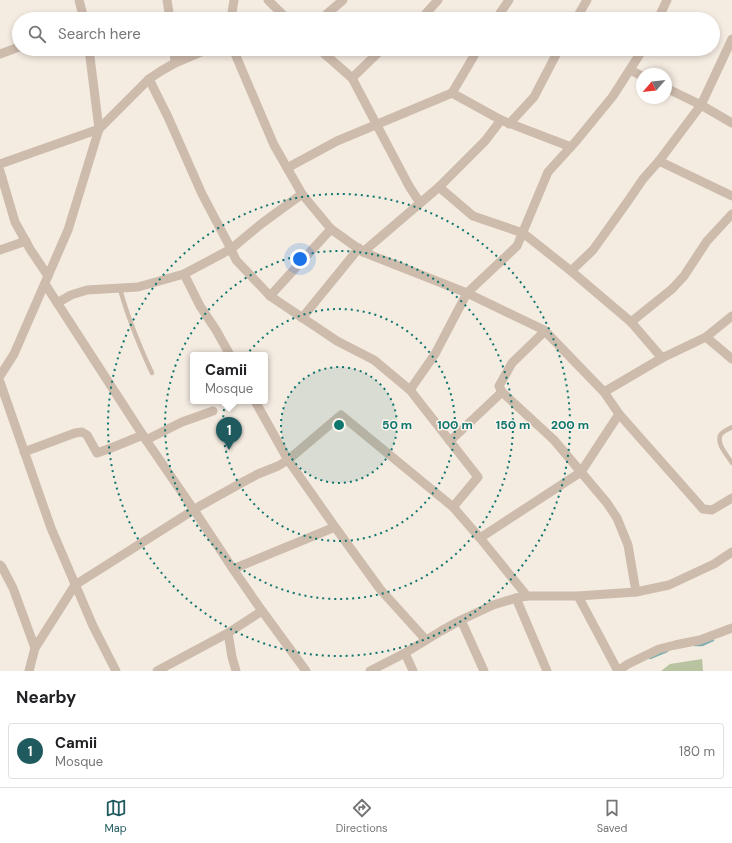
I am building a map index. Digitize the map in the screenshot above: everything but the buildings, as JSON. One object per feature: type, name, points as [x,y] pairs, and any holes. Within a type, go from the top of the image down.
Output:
[{"type":"street","points":[[79,0],[82,12]]},
{"type":"street","points":[[167,0],[169,12]]},
{"type":"street","points":[[232,12],[234,0]]},
{"type":"street","points":[[268,0],[280,12]]},
{"type":"street","points":[[329,12],[343,0]]},
{"type":"street","points":[[427,12],[438,0]]},
{"type":"street","points":[[501,12],[509,0]]},
{"type":"street","points":[[580,12],[587,0]]},
{"type":"street","points":[[661,12],[667,0]]},
{"type":"street","points":[[571,271],[593,250],[642,179],[659,161],[700,105],[732,39]]},
{"type":"street","points":[[0,54],[12,50]]},
{"type":"street","points":[[0,376],[14,354],[68,230],[99,129],[90,56]]},
{"type":"street","points":[[174,56],[175,63]]},
{"type":"street","points":[[0,164],[99,129],[149,80],[175,63],[192,56]]},
{"type":"street","points":[[236,56],[274,145],[302,194],[331,229],[361,250],[467,293],[545,331],[604,392],[619,414],[702,509],[712,510],[732,498]]},
{"type":"street","points":[[327,56],[352,78],[408,186],[420,203]]},
{"type":"street","points":[[352,78],[375,56]]},
{"type":"street","points":[[287,168],[337,141],[452,93],[474,56]]},
{"type":"street","points":[[302,318],[361,250],[439,187],[505,122],[534,97],[555,56]]},
{"type":"street","points":[[410,390],[435,354],[467,293],[517,246],[548,172],[571,147],[613,96],[639,56]]},
{"type":"street","points":[[630,70],[636,73]]},
{"type":"street","points":[[149,80],[168,117],[202,194],[236,260],[270,296],[337,341],[374,360],[410,390],[478,478],[453,507]]},
{"type":"street","points":[[672,91],[732,123]]},
{"type":"street","points":[[452,93],[505,122],[571,147]]},
{"type":"street","points":[[659,161],[732,196]]},
{"type":"street","points":[[0,171],[15,222],[47,280],[56,303],[144,438],[262,611],[306,671]]},
{"type":"street","points":[[439,187],[473,216],[523,233],[571,271],[631,322],[662,358]]},
{"type":"street","points":[[56,303],[71,295],[87,290],[138,287],[184,274],[230,249],[302,194]]},
{"type":"street","points":[[631,322],[672,289],[684,276],[707,241],[732,214]]},
{"type":"street","points":[[270,296],[331,229]]},
{"type":"street","points":[[0,250],[26,241]]},
{"type":"street","points":[[184,274],[200,306],[228,352]]},
{"type":"street","points":[[604,392],[662,358],[706,337],[732,316]]},
{"type":"street","points":[[545,331],[512,363],[499,386],[502,392],[554,440],[607,503],[621,527],[628,545],[636,592]]},
{"type":"street","points":[[706,337],[732,359]]},
{"type":"street","points":[[0,382],[51,528],[93,626],[116,671]]},
{"type":"street","points":[[450,441],[502,392]]},
{"type":"street","points":[[256,404],[288,460],[335,527],[380,589],[426,640]]},
{"type":"street","points":[[24,452],[75,433],[82,432],[87,435],[97,453],[144,438],[212,411]]},
{"type":"street","points":[[480,538],[581,472],[619,414]]},
{"type":"street","points":[[29,671],[34,648],[76,585],[194,510],[258,474],[278,466],[288,460],[341,415],[453,507],[527,596]]},
{"type":"street","points":[[233,569],[335,527]]},
{"type":"street","points":[[370,671],[461,620],[516,598],[527,596],[578,596],[636,592],[669,585],[714,564],[732,552]]},
{"type":"street","points":[[0,565],[12,588],[34,648]]},
{"type":"street","points":[[578,596],[618,671],[628,664],[659,649],[700,640],[732,628]]},
{"type":"street","points":[[516,598],[547,671]]},
{"type":"street","points":[[157,671],[228,633],[262,611]]},
{"type":"street","points":[[461,620],[484,671]]},
{"type":"street","points":[[228,633],[236,671]]},
{"type":"street","points":[[404,653],[413,671]]},
{"type":"lane","points":[[120,289],[139,347],[152,373]]},
{"type":"lane","points":[[732,427],[722,433],[719,439],[720,445],[732,463]]},
{"type":"green space","points":[[702,659],[703,671],[661,671],[670,664]]},
{"type":"waterway","points":[[695,645],[702,645],[713,640]]},
{"type":"waterway","points":[[650,658],[667,651]]},
{"type":"place","name":"Camii","points":[[229,450]]}]
